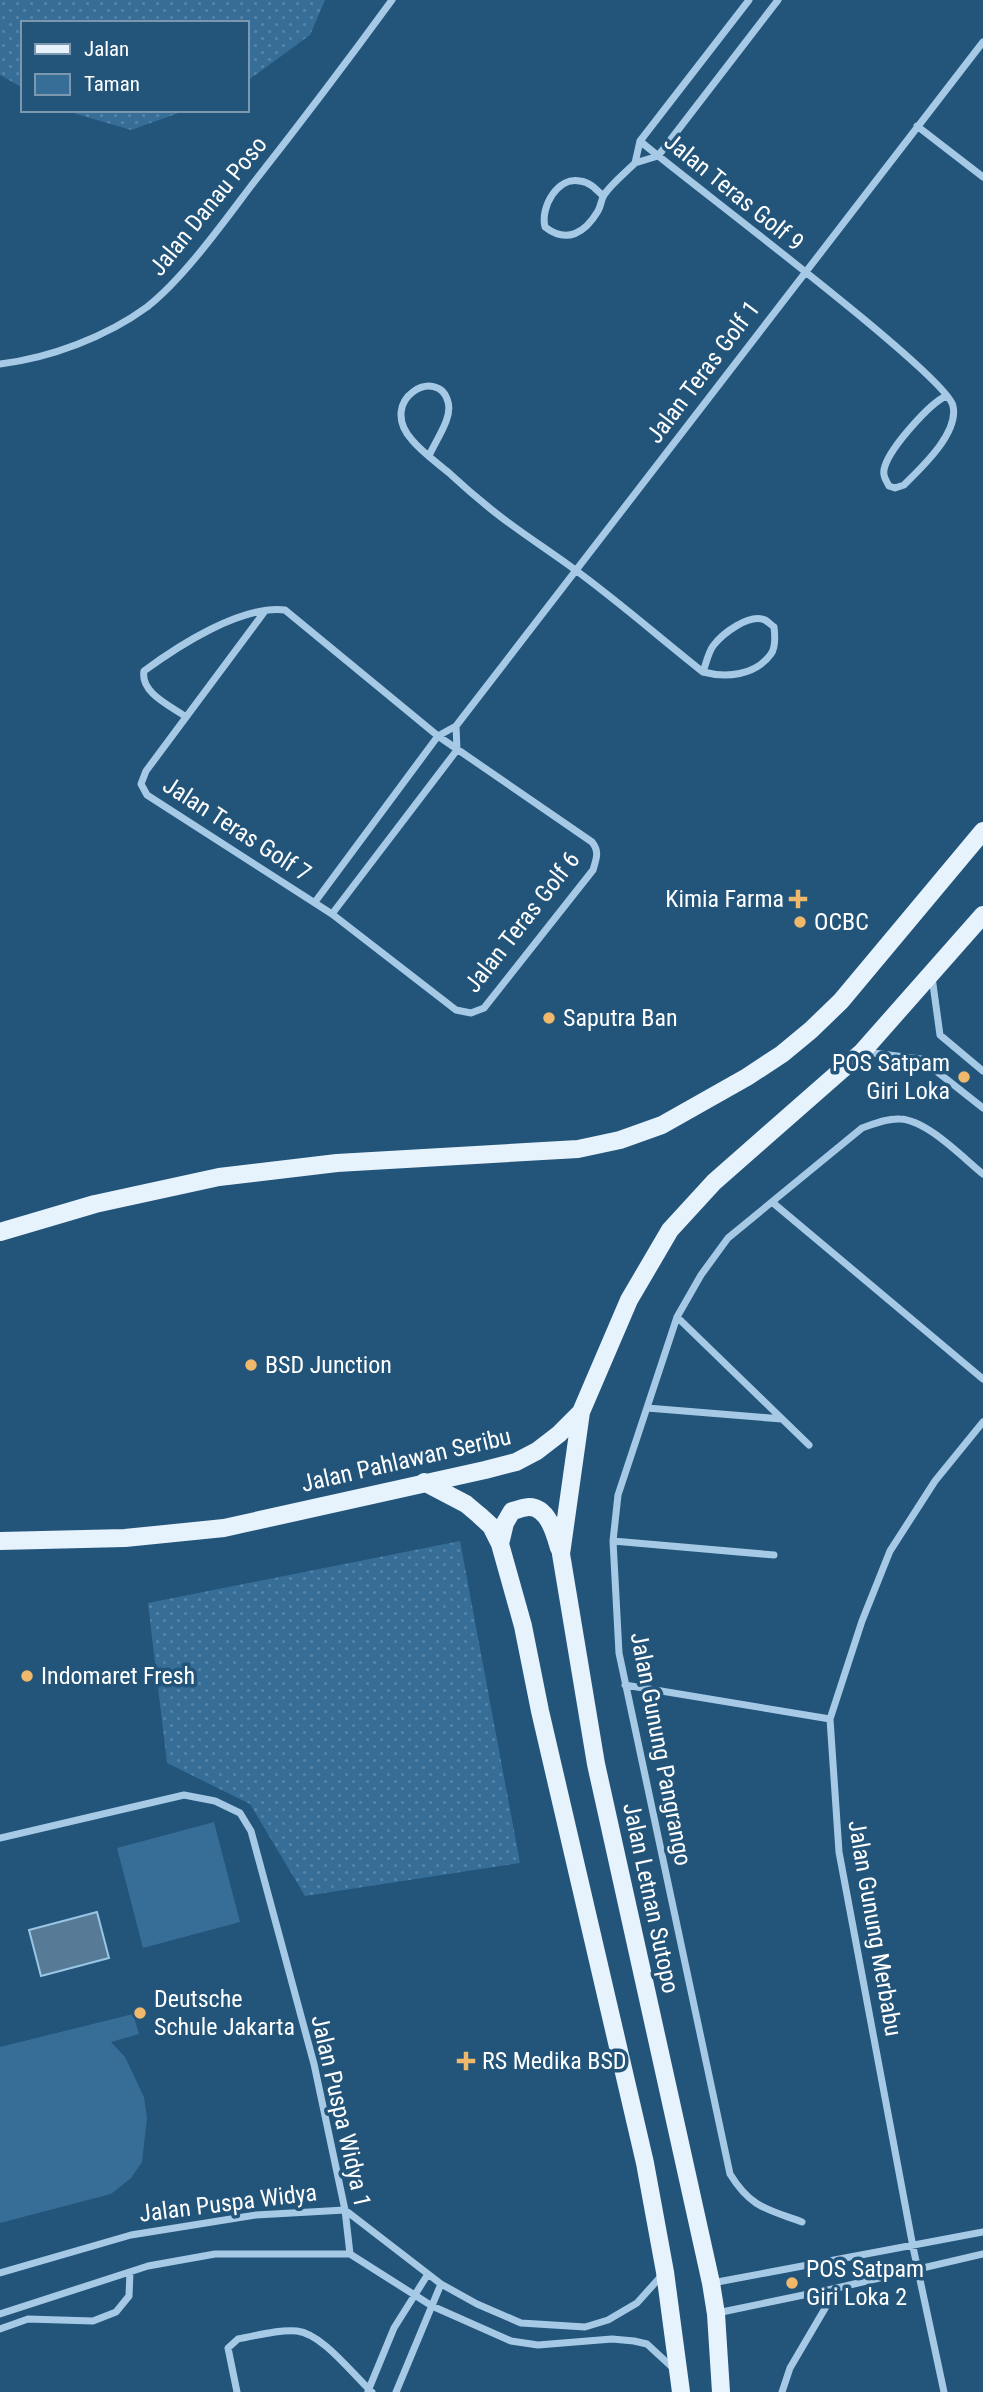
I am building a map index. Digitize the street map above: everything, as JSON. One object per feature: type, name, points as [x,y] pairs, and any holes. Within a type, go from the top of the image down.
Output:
[{"type":"main road","points":[[0,1232],[103,1202],[219,1177],[337,1163],[578,1149],[620,1140],[662,1125],[747,1077],[782,1054],[811,1030],[841,1001],[983,831]]},
{"type":"main road","name":"Jalan Pahlawan Seribu","points":[[0,1541],[125,1538],[224,1528],[516,1462],[552,1440],[581,1412],[629,1300],[670,1230],[714,1181],[862,1052],[983,915]]},
{"type":"main road","name":"Jalan Letnan Sutopo","points":[[581,1412],[561,1554],[596,1764],[711,2283],[716,2314],[721,2392]]},
{"type":"main road","points":[[424,1482],[466,1504],[491,1527],[500,1545],[523,1626],[543,1724],[645,2163],[665,2272],[680,2383]]},
{"type":"main road","points":[[500,1545],[505,1523],[512,1511],[531,1506],[539,1510],[552,1526],[561,1554]]},
{"type":"street","name":"Jalan Danau Poso","points":[[0,364],[21,362],[54,352],[104,332],[133,317],[150,304],[186,267],[229,215],[392,0]]},
{"type":"street","points":[[635,163],[640,141],[749,0]]},
{"type":"street","points":[[603,196],[590,184],[578,180],[569,181],[550,196],[543,211],[545,227],[554,234],[566,236],[588,226],[600,209],[603,196],[635,163],[658,156],[778,0]]},
{"type":"street","name":"Jalan Teras Golf 1","points":[[315,902],[438,736],[456,726],[983,42]]},
{"type":"street","points":[[917,126],[983,177]]},
{"type":"street","name":"Jalan Teras Golf 9","points":[[640,141],[882,334],[933,380],[946,396]]},
{"type":"street","points":[[429,456],[449,409],[448,400],[442,391],[427,386],[416,388],[405,398],[401,420],[404,431],[429,456],[492,510],[576,570],[703,672],[732,676],[754,669],[772,653],[774,627],[765,620],[749,620],[723,635],[711,648],[703,672]]},
{"type":"street","points":[[946,396],[953,405],[954,420],[946,438],[904,485],[895,488],[889,486],[884,473],[889,457],[927,408],[946,396]]},
{"type":"street","points":[[186,717],[148,690],[143,680],[144,671],[194,637],[230,621],[265,611],[285,610],[457,750]]},
{"type":"street","name":"Jalan Teras Golf 7","points":[[265,611],[143,776],[141,784],[144,791],[315,902]]},
{"type":"street","points":[[315,902],[332,914],[457,750],[456,726]]},
{"type":"street","name":"Jalan Teras Golf 6","points":[[332,914],[456,1010],[471,1013],[484,1008],[593,870],[597,848],[592,842],[457,750]]},
{"type":"street","points":[[932,975],[940,1035],[983,1071]]},
{"type":"street","points":[[862,1052],[921,1059],[983,1108]]},
{"type":"street","name":"Jalan Gunung Pangrango","points":[[802,2222],[756,2205],[741,2192],[730,2174],[619,1653],[613,1541],[618,1495],[677,1317],[701,1275],[728,1238],[862,1128],[891,1120],[902,1119],[924,1126],[983,1174]]},
{"type":"street","points":[[772,1202],[983,1379]]},
{"type":"street","points":[[677,1317],[809,1445]]},
{"type":"street","points":[[647,1408],[782,1419]]},
{"type":"street","name":"Jalan Gunung Merbabu","points":[[944,2392],[917,2268],[839,1852],[830,1718],[862,1621],[890,1551],[935,1481],[983,1422]]},
{"type":"street","points":[[613,1541],[774,1555]]},
{"type":"street","points":[[625,1685],[830,1718]]},
{"type":"street","name":"Jalan Puspa Widya 1","points":[[0,1838],[184,1795],[215,1801],[240,1813],[251,1831],[314,2064],[345,2210],[350,2255]]},
{"type":"street","name":"Jalan Puspa Widya","points":[[0,2273],[131,2235],[256,2215],[345,2210],[441,2284],[477,2304],[521,2323],[585,2327],[608,2320],[637,2303],[665,2272]]},
{"type":"street","points":[[711,2283],[983,2232]]},
{"type":"street","name":"Jalan Puspa Widya","points":[[0,2314],[148,2266],[215,2254],[350,2255]]},
{"type":"street","points":[[716,2314],[983,2254]]},
{"type":"street","points":[[350,2255],[432,2306],[511,2340],[538,2345],[612,2339],[647,2344],[660,2354],[680,2383]]},
{"type":"street","points":[[0,2329],[28,2319],[93,2321],[116,2312],[129,2296],[130,2272]]},
{"type":"street","points":[[237,2392],[228,2348],[232,2342],[295,2331],[309,2334],[320,2342],[369,2391],[394,2328],[428,2274]]},
{"type":"street","points":[[396,2392],[441,2284]]},
{"type":"street","points":[[782,2392],[790,2368],[837,2288]]},
{"type":"green space","points":[[0,0],[325,0],[310,35],[248,80],[248,21],[21,21],[21,87],[0,75]]},
{"type":"green space","points":[[70,112],[181,112],[131,130]]},
{"type":"green space","points":[[460,1541],[520,1863],[305,1896],[250,1804],[167,1763],[148,1603]]},
{"type":"green space","points":[[214,1822],[240,1922],[143,1948],[117,1848]]},
{"type":"green space","points":[[133,2014],[139,2034],[111,2042],[125,2057],[144,2097],[147,2118],[142,2162],[131,2178],[111,2194],[0,2223],[0,2047]]},
{"type":"shaded area","points":[[97,1912],[109,1958],[41,1976],[29,1930]]},
{"type":"place","name":"Kimia Farma","points":[[798,899]]},
{"type":"place","name":"OCBC","points":[[800,922]]},
{"type":"place","name":"Saputra Ban","points":[[549,1018]]},
{"type":"place","name":"POS Satpam Giri Loka","points":[[964,1077]]},
{"type":"place","name":"BSD Junction","points":[[251,1365]]},
{"type":"place","name":"Indomaret Fresh","points":[[27,1676]]},
{"type":"place","name":"Deutsche Schule Jakarta","points":[[140,2013]]},
{"type":"place","name":"RS Medika BSD","points":[[466,2061]]},
{"type":"place","name":"POS Satpam Giri Loka 2","points":[[792,2283]]}]
